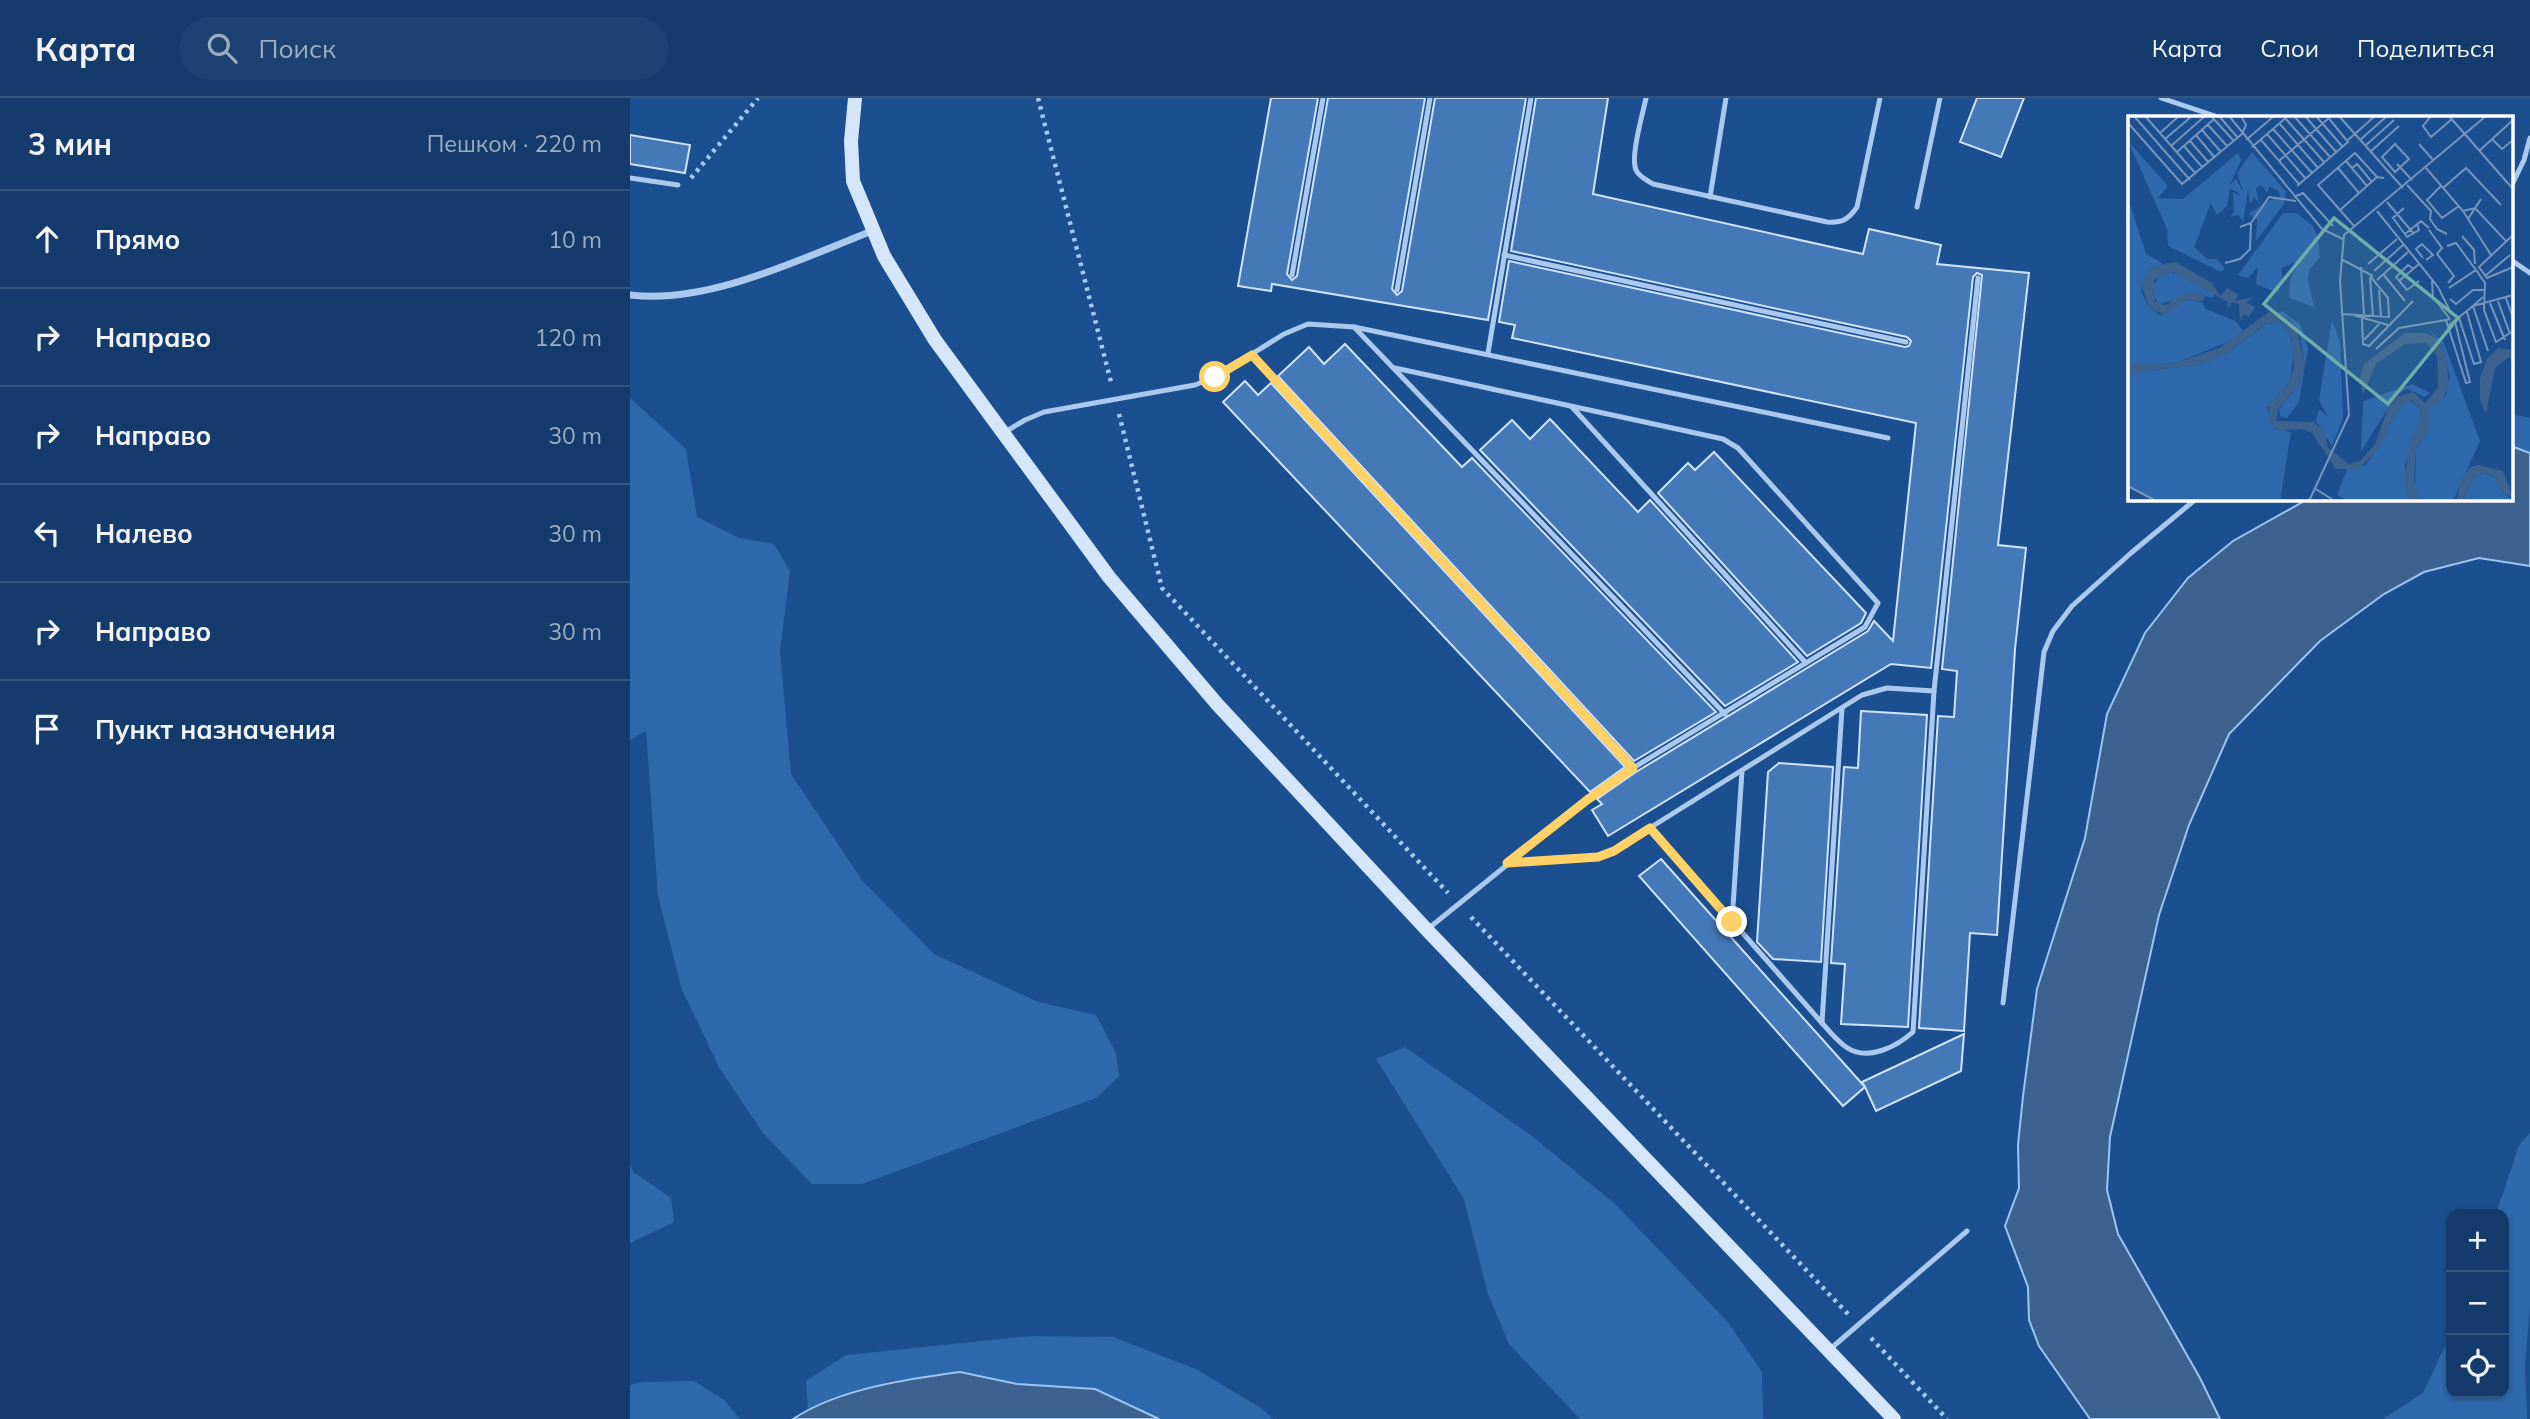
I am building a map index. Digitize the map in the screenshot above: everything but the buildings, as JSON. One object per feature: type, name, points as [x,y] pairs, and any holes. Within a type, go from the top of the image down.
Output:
[{"type":"street","points":[[855,98],[851,142],[853,181],[884,256],[935,340],[1109,577],[1217,704],[1427,930],[1894,1419]]},
{"type":"street","points":[[630,295],[692,295],[764,272],[872,231]]},
{"type":"lane","points":[[1292,275],[1323,98]]},
{"type":"lane","points":[[1397,290],[1430,98]]},
{"type":"lane","points":[[1488,353],[1531,98]]},
{"type":"lane","points":[[1646,98],[1635,158],[1636,169],[1643,178],[1653,184],[1826,222],[1839,222],[1849,218],[1857,207],[1880,98]]},
{"type":"lane","points":[[1710,197],[1726,98]]},
{"type":"lane","points":[[1917,207],[1940,98]]},
{"type":"lane","points":[[2161,98],[2215,116]]},
{"type":"lane","points":[[2512,183],[2527,162],[2530,138]]},
{"type":"lane","points":[[630,178],[678,185]]},
{"type":"lane","points":[[1504,255],[1906,342]]},
{"type":"lane","points":[[2512,261],[2530,273]]},
{"type":"lane","points":[[1650,828],[1847,1048],[1868,1055],[1903,1041],[1913,1032],[1934,691],[1978,278]]},
{"type":"lane","points":[[1002,434],[1044,412],[1195,385],[1215,377],[1284,334],[1308,324],[1354,327],[1488,353],[1888,438]]},
{"type":"lane","points":[[1354,327],[1725,714]]},
{"type":"lane","points":[[1252,355],[1633,768]]},
{"type":"lane","points":[[1395,368],[1723,439],[1738,448],[1878,603],[1865,627],[1633,768],[1587,800],[1427,930]]},
{"type":"lane","points":[[1571,406],[1806,663]]},
{"type":"lane","points":[[2003,1003],[2044,652],[2053,631],[2071,607],[2195,500]]},
{"type":"lane","points":[[1507,863],[1598,857],[1614,851],[1862,695],[1887,688],[1934,691]]},
{"type":"lane","points":[[1822,1023],[1842,708]]},
{"type":"lane","points":[[1732,922],[1741,771]]},
{"type":"lane","points":[[1829,1350],[1967,1231]]},
{"type":"path","points":[[678,185],[697,173],[758,98]]},
{"type":"path","points":[[1038,98],[1162,588],[1947,1419]]},
{"type":"shaded area","points":[[630,398],[686,449],[697,517],[739,538],[774,544],[790,571],[780,651],[791,774],[862,880],[934,954],[1038,1002],[1096,1015],[1116,1053],[1119,1076],[1096,1098],[862,1184],[812,1184],[763,1133],[720,1069],[682,990],[658,896],[646,731],[630,740]]},
{"type":"shaded area","points":[[2512,414],[2530,418],[2530,453],[2512,446]]},
{"type":"shaded area","points":[[2512,446],[2530,453],[2530,566],[2479,558],[2424,572],[2384,594],[2320,641],[2229,734],[2189,825],[2159,915],[2110,1137],[2107,1190],[2118,1234],[2200,1378],[2220,1419],[2090,1419],[2039,1346],[2029,1320],[2028,1287],[2005,1226],[2019,1188],[2018,1145],[2037,989],[2085,838],[2107,714],[2145,633],[2188,578],[2233,541],[2306,500],[2512,500]]},
{"type":"shaded area","points":[[1405,1047],[1532,1136],[1615,1204],[1727,1321],[1762,1372],[1763,1419],[1580,1419],[1509,1344],[1488,1294],[1464,1199],[1376,1059]]},
{"type":"shaded area","points":[[2530,1133],[2530,1307],[2525,1365],[2527,1419],[2383,1419],[2423,1393],[2446,1344],[2446,1398],[2509,1398],[2509,1209],[2498,1209],[2519,1145]]},
{"type":"shaded area","points":[[630,1163],[633,1172],[671,1198],[674,1222],[630,1243]]},
{"type":"shaded area","points":[[1031,1336],[1113,1337],[1196,1369],[1264,1410],[1273,1419],[1159,1419],[1095,1389],[1017,1384],[960,1372],[890,1381],[808,1409],[806,1381],[846,1355]]},
{"type":"shaded area","points":[[960,1372],[1017,1384],[1095,1389],[1159,1419],[793,1419],[852,1393],[896,1382]]},
{"type":"shaded area","points":[[694,1381],[724,1400],[740,1419],[630,1419],[630,1385],[642,1382]]},
{"type":"route","points":[[1215,377],[1252,355],[1633,768],[1587,800],[1507,863],[1598,857],[1614,851],[1650,828],[1732,922]]}]
